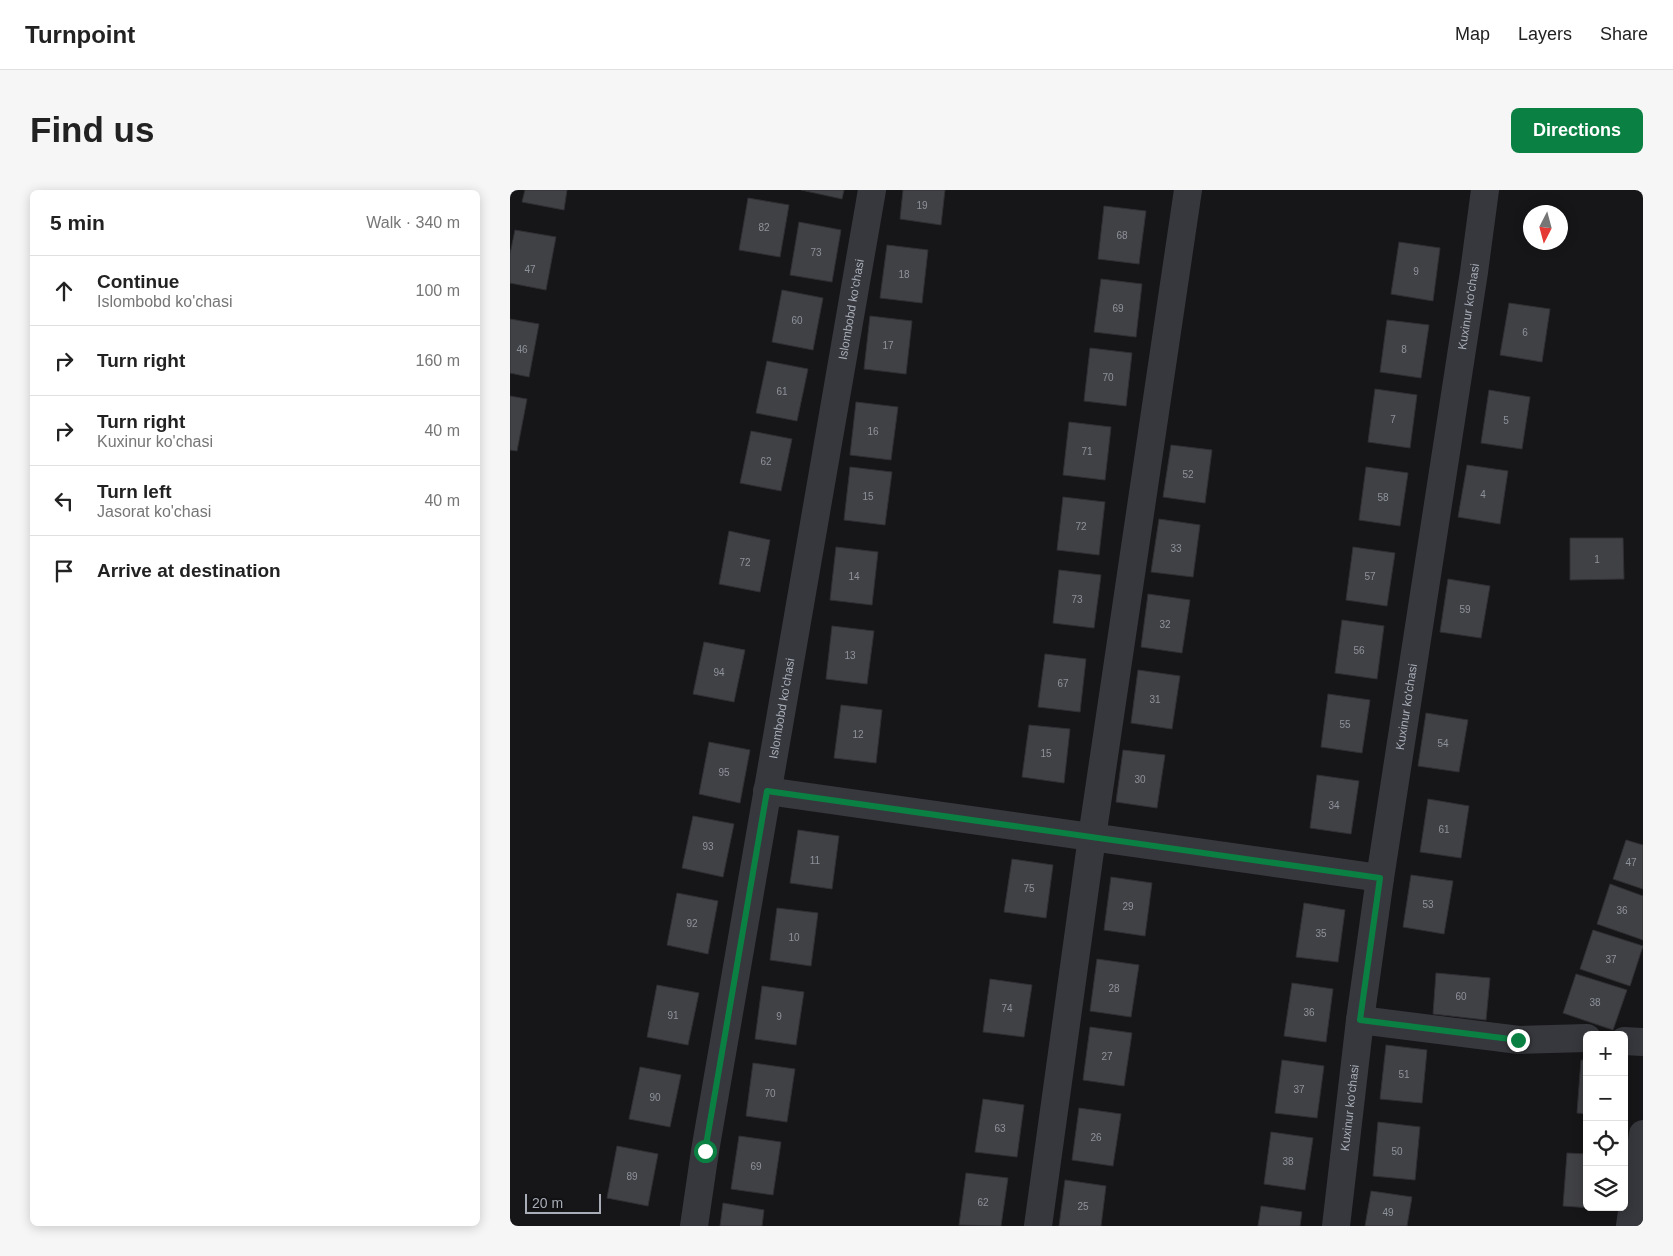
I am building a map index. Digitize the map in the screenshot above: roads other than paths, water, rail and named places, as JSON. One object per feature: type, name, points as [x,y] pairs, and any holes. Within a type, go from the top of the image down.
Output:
[{"type":"street","name":"Islombobd ko'chasi","points":[[694,1226],[767,791],[872,190]]},
{"type":"street","points":[[1038,1226],[1092,837],[1188,190]]},
{"type":"street","name":"Kuxinur ko'chasi","points":[[1336,1226],[1360,1020],[1380,878],[1474,272],[1484,190]]},
{"type":"street","points":[[767,791],[1380,878]]},
{"type":"street","points":[[1360,1020],[1518,1040],[1583,1038]]},
{"type":"street","points":[[1628,1041],[1643,1042]]},
{"type":"street","points":[[1630,1226],[1643,1134]]}]
